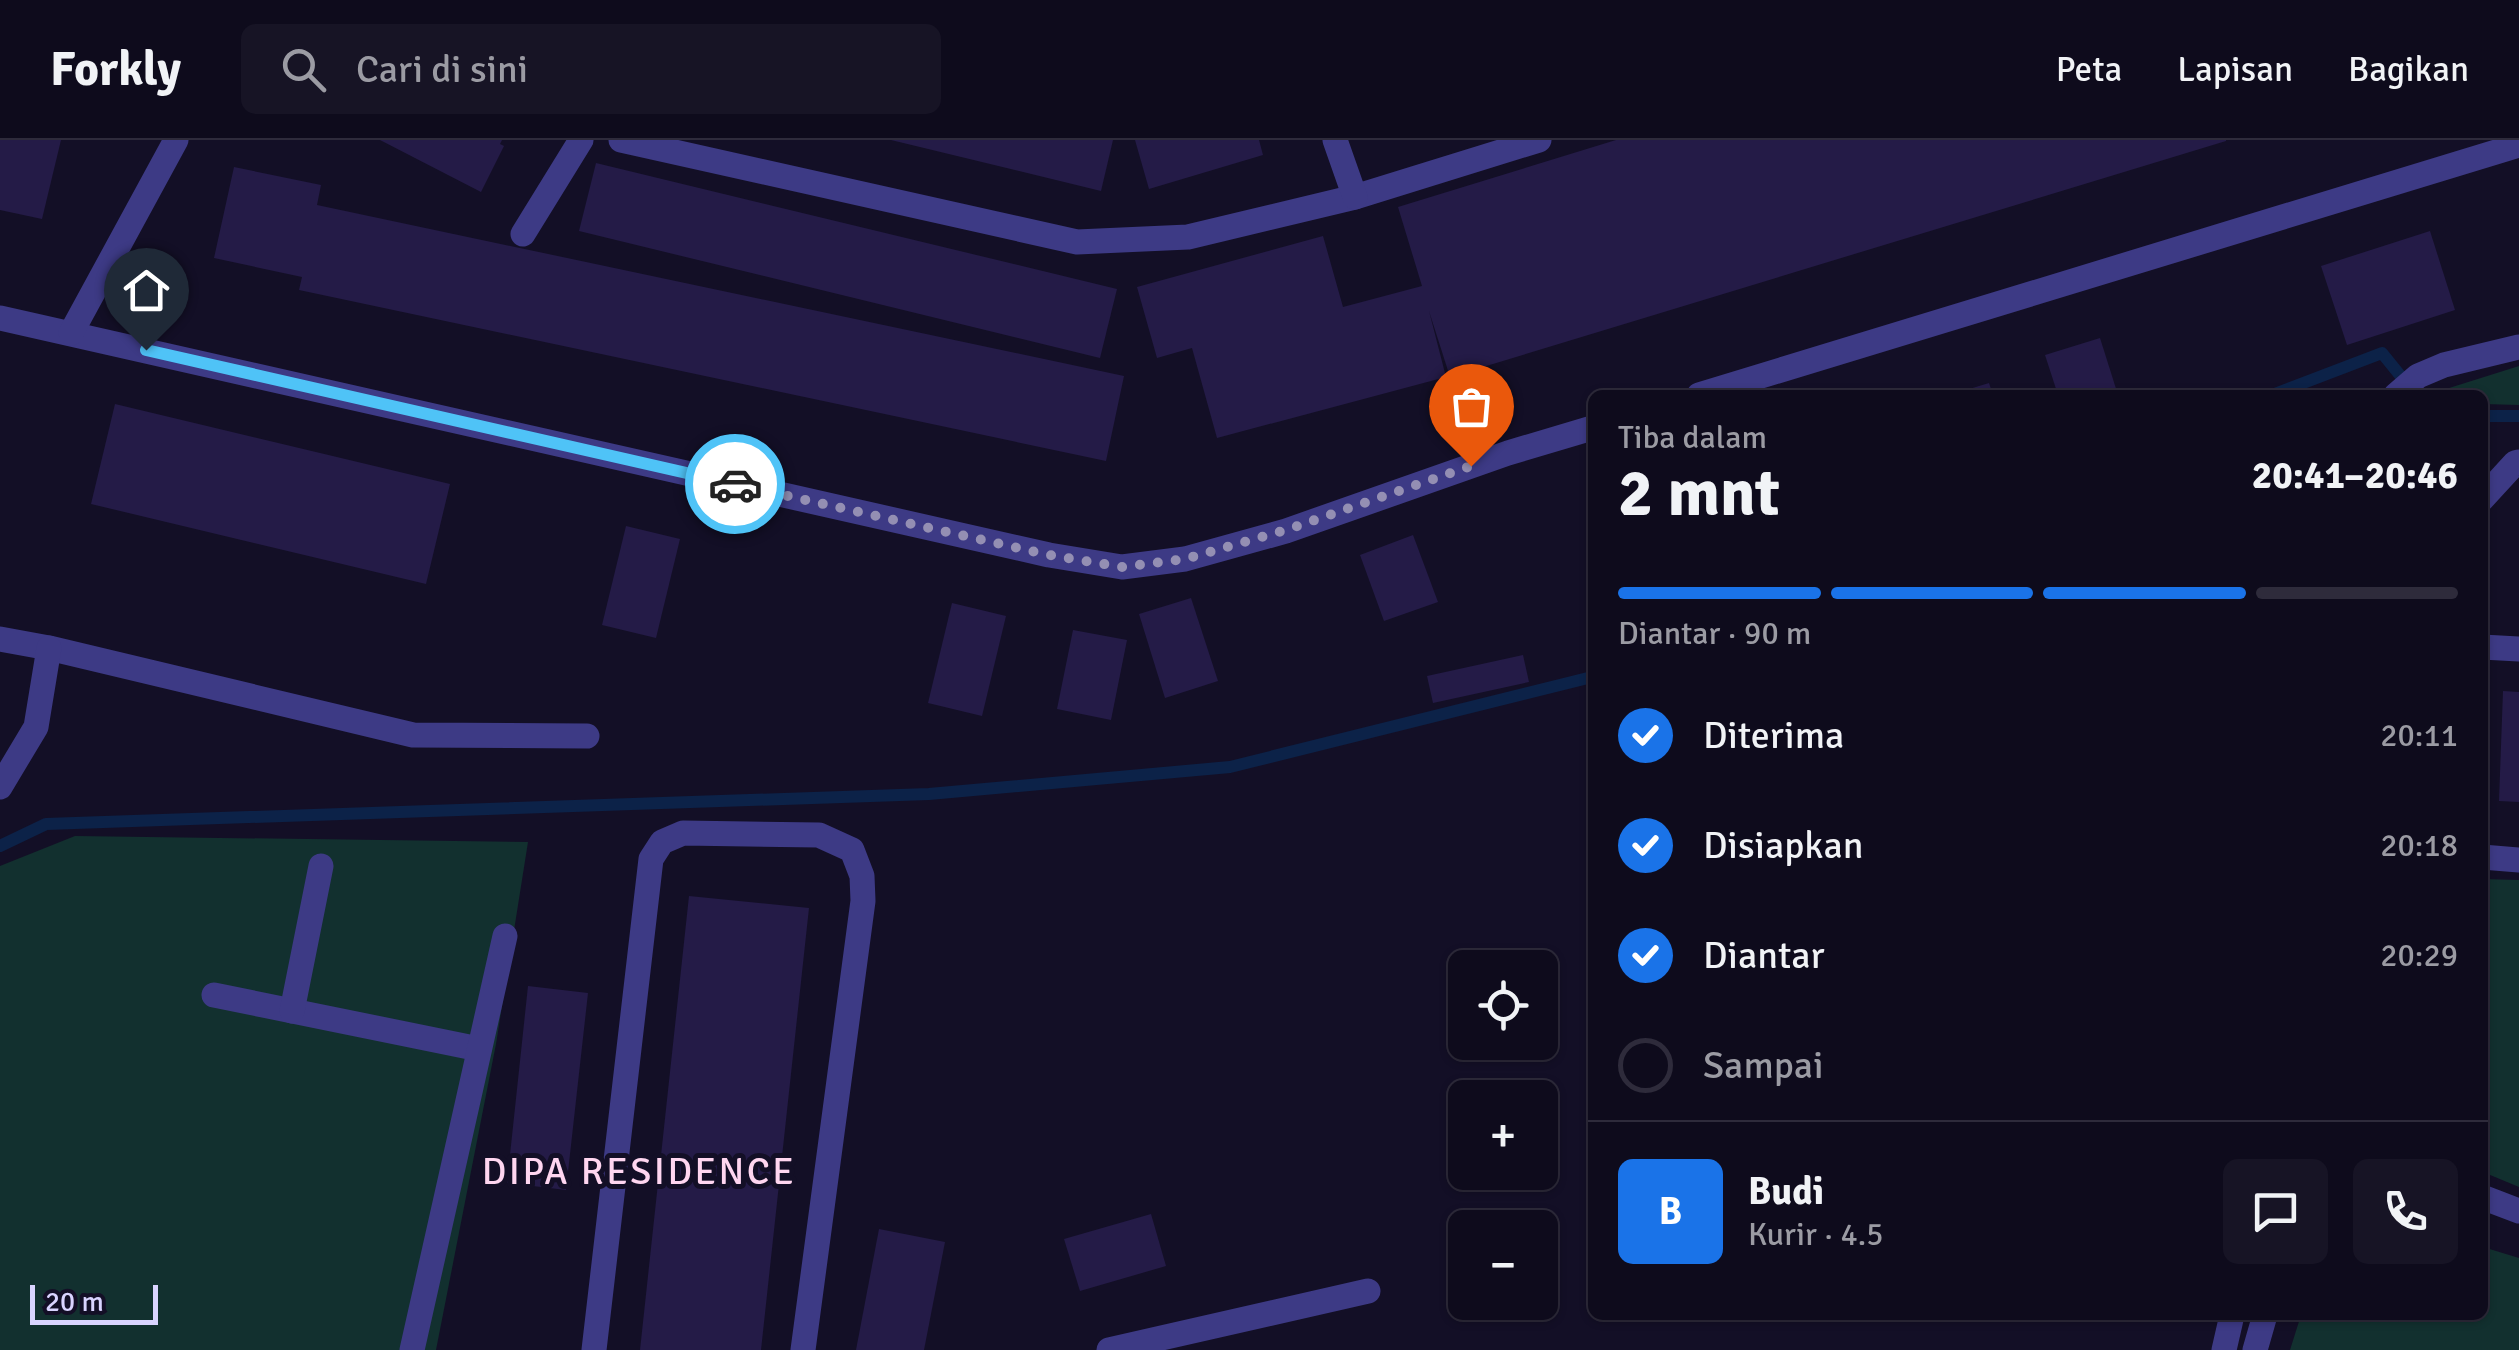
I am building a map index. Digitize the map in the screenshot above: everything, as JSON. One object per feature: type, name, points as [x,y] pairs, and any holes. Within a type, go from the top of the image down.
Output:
[{"type":"street","points":[[71,333],[176,140]]},
{"type":"street","points":[[522,234],[581,140]]},
{"type":"street","points":[[621,140],[1077,242],[1188,237],[1355,196],[1539,140]]},
{"type":"street","points":[[1335,140],[1355,196]]},
{"type":"street","points":[[1716,390],[2519,145]]},
{"type":"street","points":[[0,318],[1030,551],[1122,567],[1185,559],[1286,530],[1588,429]]},
{"type":"street","points":[[2402,390],[2418,376],[2444,365],[2519,347]]},
{"type":"street","points":[[2488,493],[2519,462]]},
{"type":"street","points":[[0,639],[414,735],[587,736]]},
{"type":"street","points":[[0,787],[36,727],[49,648]]},
{"type":"street","points":[[2488,648],[2519,649]]},
{"type":"street","points":[[594,1350],[652,859],[662,842],[683,833],[819,835],[852,850],[862,876],[863,900],[803,1350]]},
{"type":"street","points":[[2488,857],[2519,860]]},
{"type":"street","points":[[292,1011],[321,866]]},
{"type":"street","points":[[412,1350],[505,936]]},
{"type":"street","points":[[214,995],[479,1050]]},
{"type":"street","points":[[2488,1199],[2519,1211]]},
{"type":"street","points":[[1108,1350],[1368,1291]]},
{"type":"street","points":[[2224,1350],[2231,1320]]},
{"type":"street","points":[[2255,1350],[2264,1320]]},
{"type":"green space","points":[[2519,366],[2519,405],[2488,404],[2488,390],[2446,389]]},
{"type":"green space","points":[[75,836],[528,842],[496,1044],[436,1350],[0,1350],[0,866]]},
{"type":"green space","points":[[2488,879],[2519,880],[2519,1187],[2488,1174]]},
{"type":"green space","points":[[2488,1249],[2519,1258],[2519,1350],[2290,1350],[2299,1320],[2488,1320]]},
{"type":"building","points":[[0,140],[61,140],[42,219],[0,210]]},
{"type":"building","points":[[380,140],[502,140],[500,144],[504,146],[481,192]]},
{"type":"building","points":[[891,140],[1113,140],[1101,191]]},
{"type":"building","points":[[1135,140],[1259,140],[1263,155],[1149,189]]},
{"type":"building","points":[[1616,140],[2226,141],[1450,377],[1429,311],[1446,377],[1217,438],[1192,348],[1157,358],[1137,287],[1323,236],[1343,307],[1422,286],[1398,207]]},
{"type":"building","points":[[596,163],[1117,289],[1100,358],[579,231]]},
{"type":"building","points":[[234,167],[321,185],[317,205],[1124,376],[1106,461],[299,290],[302,277],[214,258]]},
{"type":"building","points":[[2430,231],[2455,310],[2347,345],[2321,266]]},
{"type":"building","points":[[2100,338],[2116,390],[2056,390],[2045,355]]},
{"type":"building","points":[[1989,383],[1991,390],[1966,390]]},
{"type":"building","points":[[115,404],[450,484],[426,584],[91,504]]},
{"type":"building","points":[[626,526],[680,539],[656,638],[602,625]]},
{"type":"building","points":[[1413,535],[1438,602],[1384,621],[1360,555]]},
{"type":"building","points":[[1191,598],[1218,681],[1165,698],[1139,614]]},
{"type":"building","points":[[952,603],[1006,616],[982,716],[928,703]]},
{"type":"building","points":[[1073,630],[1127,640],[1111,720],[1057,709]]},
{"type":"building","points":[[1523,655],[1529,682],[1433,703],[1427,676]]},
{"type":"building","points":[[2503,691],[2519,692],[2519,802],[2499,801]]},
{"type":"building","points":[[689,896],[809,908],[761,1350],[640,1350]]},
{"type":"building","points":[[528,986],[588,993],[566,1190],[507,1183]]},
{"type":"building","points":[[1151,1214],[1166,1266],[1080,1291],[1064,1239]]},
{"type":"building","points":[[879,1229],[945,1242],[924,1350],[856,1350]]},
{"type":"waterway","points":[[2285,390],[2382,353],[2412,390]]},
{"type":"waterway","points":[[2488,416],[2519,416]]},
{"type":"waterway","points":[[0,846],[46,824],[929,794],[1230,767],[1588,678]]},
{"type":"way so far","points":[[735,484],[1049,555],[1122,567],[1185,559],[1286,530],[1471,466]]},
{"type":"district","name":"DIPA RESIDENCE","points":[[639,1171]]},
{"type":"route","points":[[146,350],[735,484]]}]
